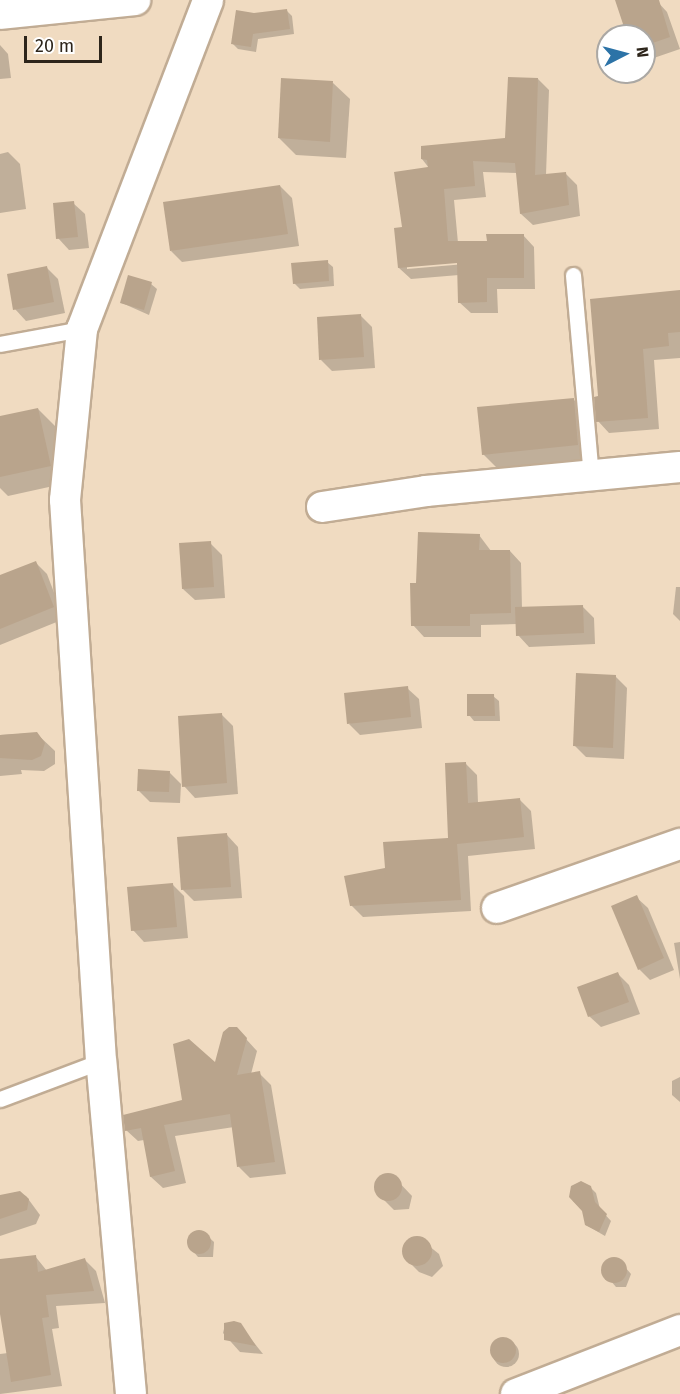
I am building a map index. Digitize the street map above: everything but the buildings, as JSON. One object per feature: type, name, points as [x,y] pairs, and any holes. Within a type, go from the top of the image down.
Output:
[{"type":"street","points":[[0,14],[135,0]]},
{"type":"street","points":[[130,1394],[101,1061],[65,500],[82,329],[208,0]]},
{"type":"street","points":[[322,507],[426,491],[680,467]]},
{"type":"street","points":[[497,908],[680,844]]},
{"type":"street","points":[[516,1394],[680,1330]]},
{"type":"lane","points":[[573,274],[591,475]]},
{"type":"lane","points":[[0,344],[82,329]]},
{"type":"lane","points":[[0,1099],[101,1061]]}]
